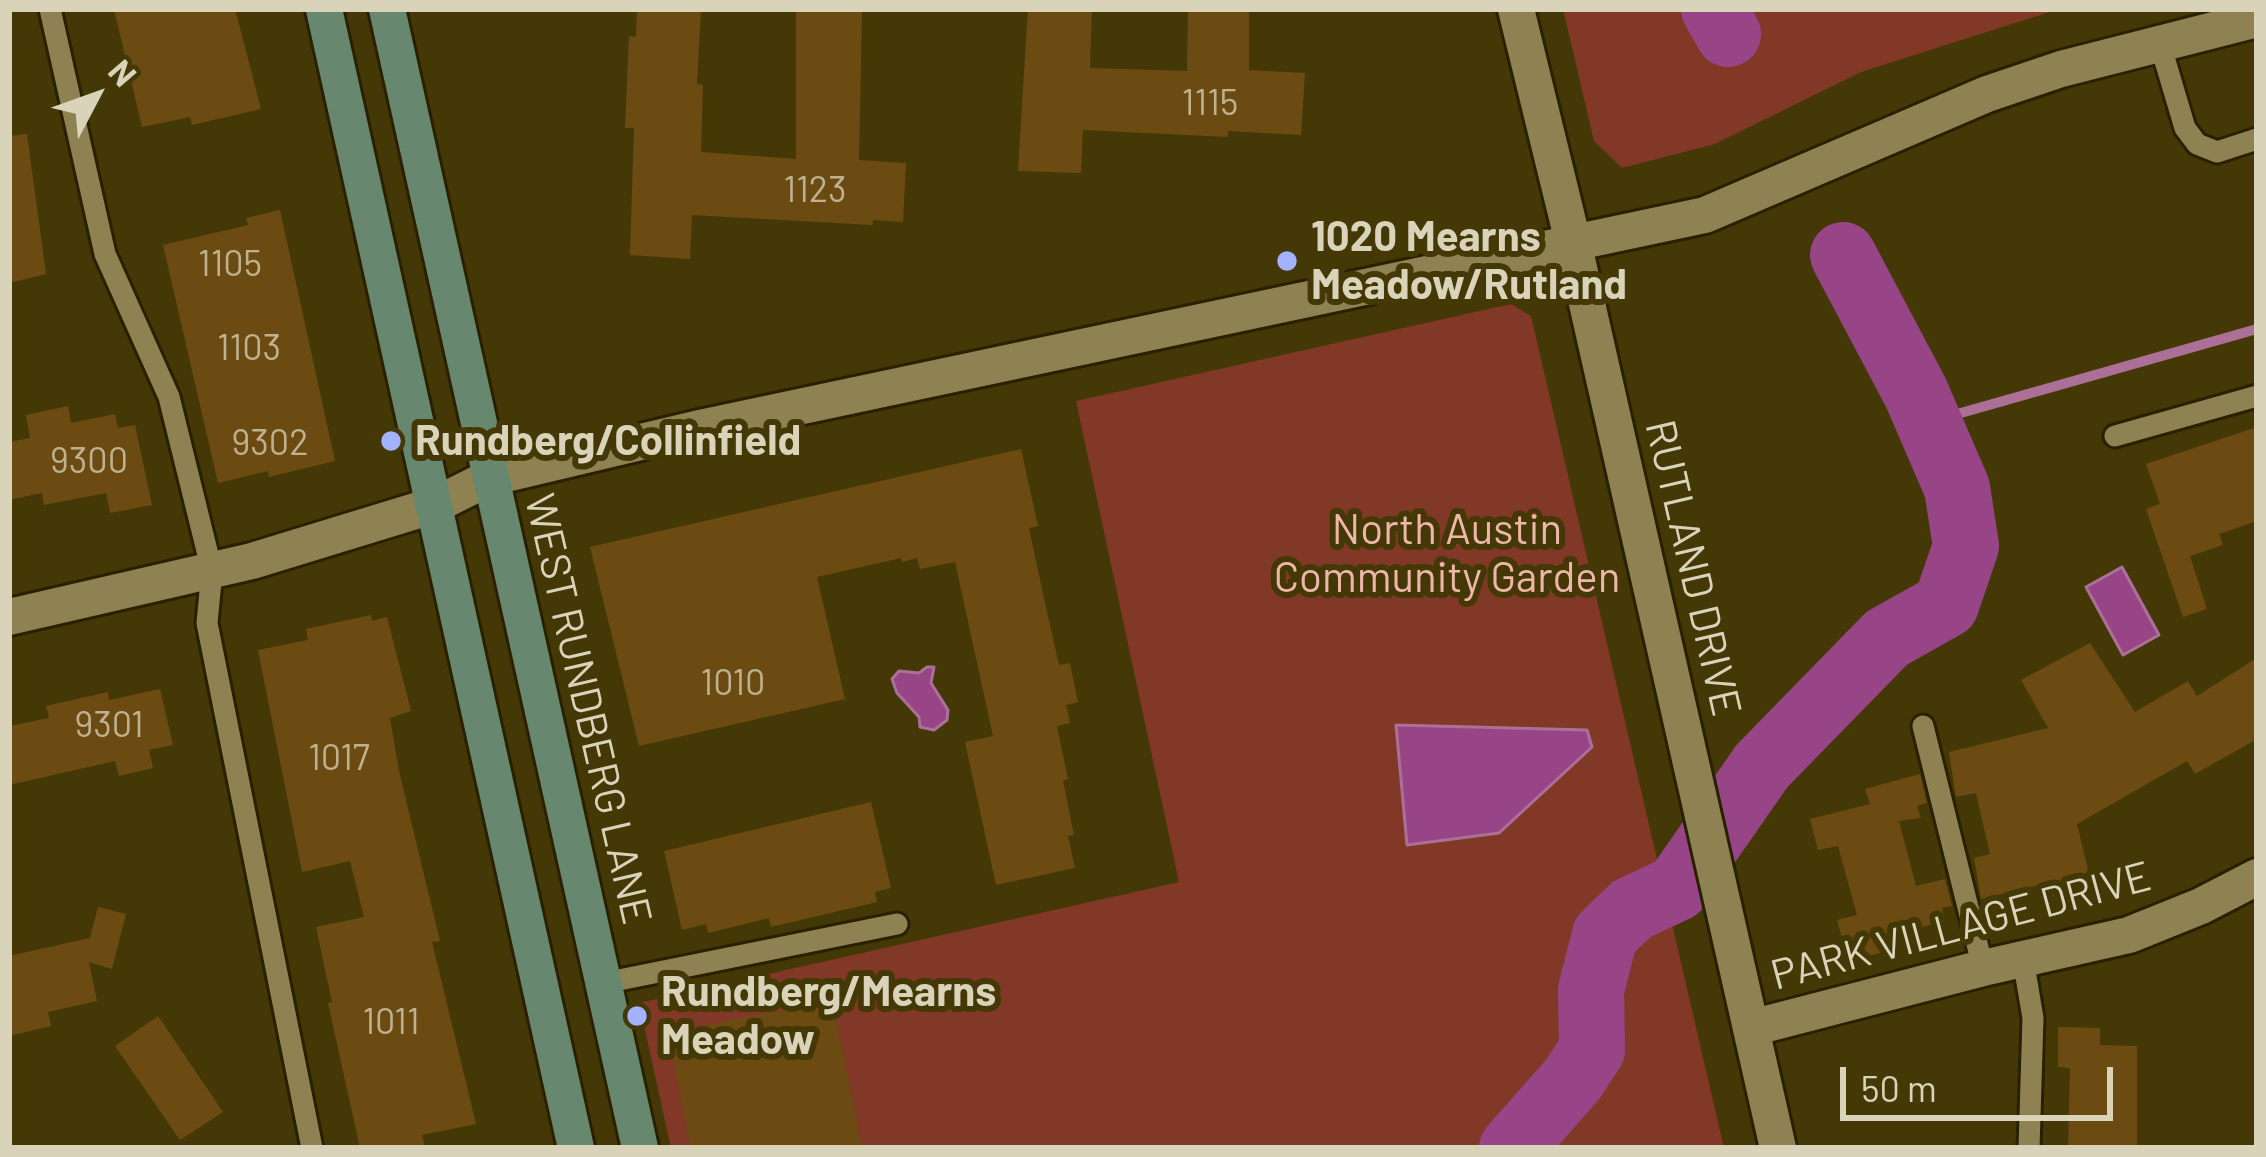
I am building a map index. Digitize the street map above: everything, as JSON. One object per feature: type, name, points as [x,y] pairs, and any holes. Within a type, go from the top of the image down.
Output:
[{"type":"main road","points":[[324,9],[576,1148]]},
{"type":"main road","name":"WEST RUNDBERG LANE","points":[[387,9],[640,1148]]},
{"type":"street","name":"RUTLAND DRIVE","points":[[1516,9],[1778,1148]]},
{"type":"street","points":[[9,617],[212,571],[435,505],[489,478],[704,427],[1705,215],[1988,94],[2257,19]]},
{"type":"street","name":"PARK VILLAGE DRIVE","points":[[1751,1028],[2129,935],[2257,877]]},
{"type":"lane","points":[[50,9],[105,254],[169,397],[212,571],[207,623],[312,1148]]},
{"type":"lane","points":[[2160,44],[2185,128],[2197,144],[2217,152],[2257,140]]},
{"type":"lane","points":[[2115,436],[2257,396]]},
{"type":"lane","points":[[1923,726],[1983,968]]},
{"type":"lane","points":[[604,983],[896,924]]},
{"type":"lane","points":[[2023,958],[2033,1018],[2029,1148]]},
{"type":"green space","points":[[1563,9],[2059,9],[1861,72],[1715,144],[1622,168],[1594,141]]},
{"type":"green space","name":"North Austin Community Garden","points":[[1511,304],[1531,316],[1724,1148],[671,1148],[639,1003],[1179,882],[1076,401]]},
{"type":"shaded area","points":[[2122,567],[2159,635],[2123,655],[2086,587]]},
{"type":"shaded area","points":[[934,667],[931,683],[948,710],[947,720],[934,730],[920,727],[919,717],[897,693],[892,679],[899,671],[919,673]]},
{"type":"shaded area","points":[[1396,725],[1587,730],[1592,747],[1499,833],[1407,845]]},
{"type":"building","points":[[114,9],[235,9],[261,109],[192,125],[190,117],[142,127]]},
{"type":"building","points":[[637,9],[701,9],[697,84],[703,85],[701,152],[796,159],[796,9],[862,9],[859,160],[906,163],[903,222],[873,220],[873,225],[692,215],[690,259],[630,255],[634,128],[625,128],[629,36],[636,37]]},
{"type":"building","points":[[1028,9],[1092,9],[1090,68],[1187,71],[1188,9],[1249,9],[1249,70],[1305,73],[1301,135],[1228,131],[1228,137],[1083,130],[1081,173],[1018,171]]},
{"type":"building","points":[[27,134],[46,274],[9,283],[9,136]]},
{"type":"building","points":[[280,210],[335,461],[218,483],[163,245],[248,225],[246,218]]},
{"type":"building","points":[[68,406],[71,423],[115,414],[118,428],[135,425],[152,505],[110,513],[106,493],[44,505],[42,493],[9,500],[9,442],[30,438],[26,415]]},
{"type":"building","points":[[2257,427],[2257,521],[2219,534],[2223,545],[2190,556],[2207,609],[2183,617],[2146,509],[2160,504],[2146,464]]},
{"type":"building","points":[[1021,449],[1038,526],[1029,528],[1045,603],[1059,665],[1070,663],[1078,702],[1066,705],[1070,723],[1057,726],[1068,779],[1063,780],[1075,868],[996,885],[965,742],[993,736],[955,562],[920,569],[917,558],[902,562],[901,558],[817,577],[845,699],[639,746],[590,547]]},
{"type":"building","points":[[371,615],[372,621],[387,617],[411,711],[390,718],[440,941],[432,942],[476,1124],[422,1135],[425,1148],[360,1148],[316,927],[364,917],[350,861],[302,872],[258,650],[308,640],[306,629]]},
{"type":"building","points":[[2090,643],[2135,712],[2188,681],[2197,696],[2257,658],[2257,739],[2195,774],[2187,761],[2077,824],[2092,887],[2050,897],[2047,883],[1981,899],[1974,858],[1990,854],[1976,793],[1956,797],[1949,752],[2048,728],[2021,680]]},
{"type":"building","points":[[160,689],[173,745],[149,750],[153,768],[119,776],[115,761],[9,785],[9,726],[49,718],[46,706],[108,692],[109,700]]},
{"type":"building","points":[[1920,774],[1927,803],[1917,806],[1921,818],[1899,821],[1916,886],[1945,879],[1952,906],[1942,908],[1945,921],[1899,933],[1881,942],[1884,952],[1848,961],[1837,920],[1857,915],[1838,846],[1818,850],[1810,819],[1870,804],[1865,789]]},
{"type":"building","points":[[871,802],[891,888],[875,892],[877,902],[771,927],[769,918],[708,933],[706,924],[682,930],[664,851]]},
{"type":"building","points":[[98,907],[126,914],[112,969],[89,962],[97,1001],[48,1012],[51,1026],[9,1036],[9,956],[90,938]]},
{"type":"building","points":[[832,1000],[862,1148],[691,1148],[668,1033]]},
{"type":"building","points":[[158,1016],[223,1112],[180,1140],[115,1046]]},
{"type":"building","points":[[2058,1027],[2100,1028],[2100,1045],[2137,1046],[2137,1148],[2068,1148],[2070,1068],[2058,1067]]},
{"type":"waterway","points":[[1714,9],[1728,34]]},
{"type":"waterway","points":[[1512,1148],[1573,1079],[1592,1050],[1591,990],[1605,935],[1632,909],[1677,888],[1762,766],[1887,638],[1946,605],[1966,546],[1957,488],[1916,393],[1843,255]]},
{"type":"waterway","points":[[1929,422],[2257,329]]},
{"type":"place","name":"1020 Mearns Meadow/Rutland","points":[[1287,261]]},
{"type":"place","name":"Rundberg/Collinfield","points":[[391,441]]},
{"type":"place","name":"Rundberg/Mearns Meadow","points":[[637,1016]]}]
